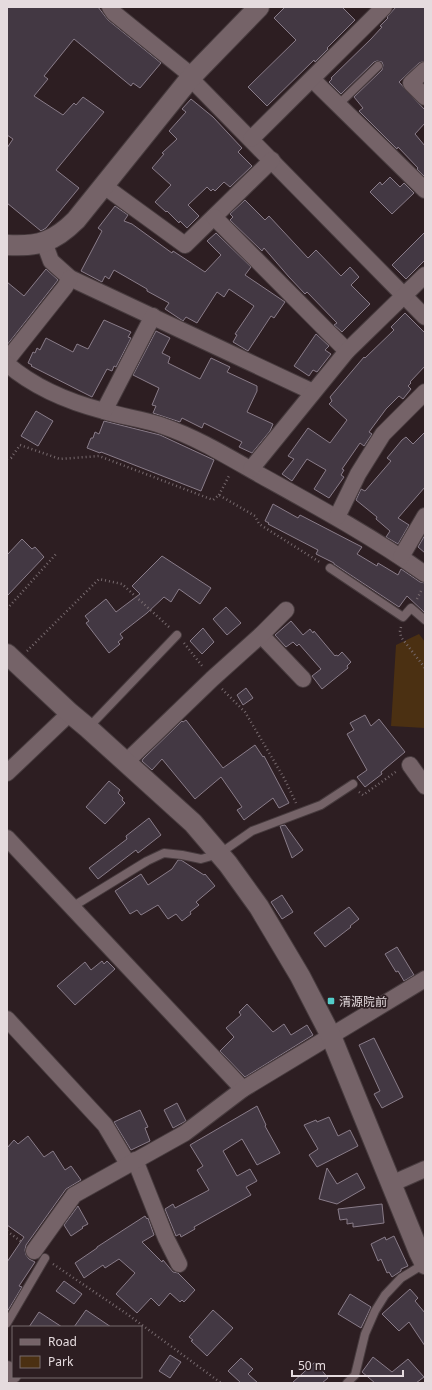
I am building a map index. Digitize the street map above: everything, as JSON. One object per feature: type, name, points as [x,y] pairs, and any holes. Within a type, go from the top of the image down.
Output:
[{"type":"street","points":[[110,7],[114,12],[192,76],[196,84],[425,317]]},
{"type":"street","points":[[7,245],[23,246],[44,242],[63,233],[76,220],[104,186],[192,76],[259,7]]},
{"type":"street","points":[[251,139],[384,7]]},
{"type":"street","points":[[425,70],[411,83],[425,97]]},
{"type":"street","points":[[312,79],[425,190]]},
{"type":"street","points":[[104,186],[185,245],[272,160]]},
{"type":"street","points":[[214,217],[347,351]]},
{"type":"street","points":[[44,242],[51,261],[70,278],[313,392]]},
{"type":"street","points":[[251,469],[347,351],[425,274]]},
{"type":"street","points":[[7,360],[65,287],[70,278]]},
{"type":"street","points":[[104,411],[153,316]]},
{"type":"street","points":[[7,364],[17,373],[46,390],[76,403],[162,425],[202,443],[337,517],[401,557],[425,574]]},
{"type":"street","points":[[337,517],[358,474],[383,434],[425,392]]},
{"type":"street","points":[[401,557],[425,516]]},
{"type":"street","points":[[126,762],[286,610]]},
{"type":"street","points":[[261,635],[301,670]]},
{"type":"street","points":[[12,658],[70,713],[193,823],[219,854],[259,907],[300,976],[331,1036],[419,1252],[425,1263]]},
{"type":"street","points":[[7,773],[70,713]]},
{"type":"street","points":[[410,765],[425,786]]},
{"type":"street","points":[[7,838],[242,1089]]},
{"type":"street","points":[[40,1255],[74,1195],[184,1133],[242,1089],[425,979]]},
{"type":"street","points":[[7,1019],[105,1125],[132,1162],[179,1264]]},
{"type":"street","points":[[391,1184],[425,1169]]},
{"type":"lane","points":[[338,104],[378,66]]},
{"type":"lane","points":[[330,568],[403,616],[412,608],[425,620]]},
{"type":"lane","points":[[88,728],[177,635]]},
{"type":"lane","points":[[72,907],[147,861],[164,853],[201,859],[219,854],[252,831],[321,805],[353,784]]},
{"type":"lane","points":[[7,1323],[40,1255]]},
{"type":"lane","points":[[348,1383],[355,1375],[365,1334],[375,1311],[385,1295],[401,1278],[425,1263]]},
{"type":"path","points":[[7,459],[11,458],[20,444],[60,459],[99,456],[213,500],[218,495],[237,462]]},
{"type":"path","points":[[218,495],[255,516],[259,524],[330,568]]},
{"type":"path","points":[[7,610],[56,554]]},
{"type":"path","points":[[12,658],[99,579],[122,584],[177,635],[212,679],[245,712],[284,778],[300,813]]},
{"type":"path","points":[[412,608],[425,583]]},
{"type":"path","points":[[403,616],[400,631],[401,637],[425,668]]},
{"type":"path","points":[[353,784],[362,795],[398,771],[410,765]]},
{"type":"path","points":[[7,1231],[127,1314],[221,1383]]},
{"type":"green space","points":[[419,634],[425,642],[425,728],[391,726],[396,645]]},
{"type":"building","points":[[7,7],[98,7],[108,20],[161,63],[140,88],[133,83],[131,86],[74,39],[44,76],[48,79],[34,96],[63,115],[74,103],[76,105],[83,97],[104,112],[56,170],[79,188],[46,228],[41,231],[7,203],[7,148],[13,139],[7,135]]},
{"type":"building","points":[[285,7],[342,7],[355,20],[315,62],[314,60],[267,106],[248,87],[296,40],[274,18]]},
{"type":"building","points":[[396,7],[425,7],[425,61],[419,63],[399,82],[425,110],[425,123],[415,134],[425,146],[425,177],[398,147],[397,149],[359,111],[363,108],[354,97],[382,70],[382,62],[374,62],[341,94],[329,82],[332,79],[331,78],[382,27],[380,26]]},
{"type":"building","points":[[191,99],[213,117],[242,148],[238,152],[252,166],[230,187],[224,182],[215,191],[213,189],[211,191],[207,187],[188,205],[199,216],[187,228],[155,202],[171,185],[152,168],[164,154],[162,153],[177,139],[169,131],[186,112],[182,109]]},
{"type":"building","points":[[390,177],[400,187],[404,183],[414,193],[392,214],[370,192],[380,182],[382,185]]},
{"type":"building","points":[[245,200],[265,220],[269,216],[308,258],[316,250],[341,276],[350,267],[359,277],[351,285],[370,304],[342,332],[334,325],[337,323],[307,292],[305,294],[264,248],[262,251],[230,220],[233,217],[230,214]]},
{"type":"building","points":[[115,206],[128,215],[124,221],[132,224],[172,253],[173,251],[205,272],[221,255],[207,241],[216,233],[251,267],[245,275],[285,302],[274,318],[271,316],[248,351],[233,342],[237,335],[235,334],[254,306],[229,289],[224,297],[217,292],[197,323],[186,317],[183,321],[165,309],[169,303],[114,270],[109,279],[105,276],[102,282],[81,271],[102,231],[98,228]]},
{"type":"building","points":[[425,232],[425,260],[406,279],[392,265]]},
{"type":"building","points":[[46,269],[58,280],[7,345],[7,282],[24,296]]},
{"type":"building","points":[[405,313],[425,333],[425,366],[410,382],[411,383],[408,386],[411,389],[403,399],[399,396],[386,409],[369,432],[372,434],[364,446],[360,443],[342,469],[344,470],[341,475],[344,477],[329,498],[314,489],[326,470],[307,459],[292,481],[282,474],[294,459],[288,456],[308,428],[330,443],[347,420],[329,404],[332,401],[330,397],[364,357],[365,358],[394,330],[391,327]]},
{"type":"building","points":[[104,320],[131,332],[128,337],[131,338],[116,367],[114,366],[112,371],[107,369],[92,397],[31,366],[32,365],[28,363],[33,352],[35,353],[37,348],[40,350],[46,338],[73,352],[77,344],[88,349]]},
{"type":"building","points":[[156,331],[170,338],[162,353],[170,357],[168,363],[200,379],[211,358],[230,367],[227,372],[257,386],[257,391],[247,412],[273,424],[270,431],[252,453],[239,447],[242,442],[204,423],[202,428],[182,418],[180,422],[153,413],[156,406],[152,405],[159,388],[133,375]]},
{"type":"building","points":[[316,334],[329,346],[325,350],[331,354],[317,372],[313,370],[309,376],[294,366]]},
{"type":"building","points":[[36,411],[53,421],[38,446],[21,436]]},
{"type":"building","points":[[104,421],[160,435],[214,460],[201,491],[87,448],[95,432],[99,434]]},
{"type":"building","points":[[425,432],[425,487],[398,518],[409,525],[398,544],[386,537],[390,531],[376,519],[377,517],[356,500],[361,489],[365,491],[391,461],[387,458],[402,440],[406,437],[413,444]]},
{"type":"building","points":[[273,504],[298,518],[300,515],[362,547],[357,554],[377,566],[378,563],[398,575],[401,569],[420,582],[425,583],[425,613],[407,596],[399,607],[334,563],[316,554],[318,550],[268,524],[269,523],[265,521]]},
{"type":"building","points":[[425,535],[425,553],[418,547]]},
{"type":"building","points":[[22,539],[32,549],[35,547],[44,557],[7,596],[7,555]]},
{"type":"building","points":[[162,556],[211,588],[200,604],[179,589],[171,602],[164,597],[147,613],[120,634],[123,638],[118,642],[120,644],[109,653],[86,623],[89,621],[85,616],[106,599],[116,612],[140,594],[132,586]]},
{"type":"building","points":[[226,607],[241,623],[227,635],[213,619]]},
{"type":"building","points":[[291,621],[303,635],[310,629],[313,633],[314,631],[335,656],[338,656],[342,652],[351,662],[347,666],[348,668],[322,689],[312,676],[321,669],[299,644],[297,646],[293,642],[286,647],[275,635]]},
{"type":"building","points":[[203,628],[214,642],[202,654],[190,641]]},
{"type":"building","points":[[246,688],[253,698],[243,705],[237,695]]},
{"type":"building","points":[[365,715],[371,726],[379,719],[405,752],[381,772],[382,774],[365,787],[357,777],[367,770],[347,734],[354,730],[350,723]]},
{"type":"building","points":[[186,720],[223,768],[255,745],[263,757],[264,756],[289,803],[279,808],[273,798],[244,820],[237,810],[242,807],[221,777],[195,799],[162,759],[152,770],[142,761],[143,759],[182,721],[183,722]]},
{"type":"building","points":[[109,781],[120,790],[118,793],[123,798],[122,800],[125,803],[105,824],[86,807]]},
{"type":"building","points":[[149,818],[161,835],[138,853],[136,850],[98,879],[89,868],[127,839],[126,836]]},
{"type":"building","points":[[285,825],[303,850],[292,858],[280,826]]},
{"type":"building","points":[[178,860],[181,860],[204,875],[205,874],[215,886],[196,902],[199,905],[190,912],[191,914],[182,921],[176,914],[168,919],[158,905],[141,915],[137,910],[130,914],[115,891],[141,874],[148,885],[172,869]]},
{"type":"building","points":[[282,895],[293,912],[282,919],[271,902]]},
{"type":"building","points":[[349,907],[359,919],[325,947],[314,933]]},
{"type":"building","points":[[397,947],[414,975],[404,981],[398,971],[396,972],[385,954]]},
{"type":"building","points":[[102,961],[104,964],[107,961],[115,969],[75,1005],[57,986],[85,962],[91,970]]},
{"type":"building","points":[[247,1004],[273,1032],[284,1024],[291,1035],[307,1025],[313,1035],[245,1077],[220,1051],[234,1037],[226,1028],[241,1015],[239,1012]]},
{"type":"building","points":[[374,1038],[403,1097],[382,1108],[374,1094],[380,1091],[359,1045]]},
{"type":"building","points":[[177,1103],[186,1121],[173,1128],[164,1110]]},
{"type":"building","points":[[257,1106],[266,1125],[265,1126],[280,1153],[257,1165],[242,1139],[223,1151],[237,1176],[250,1169],[257,1181],[246,1187],[251,1195],[194,1227],[195,1229],[181,1237],[180,1234],[176,1236],[165,1209],[173,1204],[175,1208],[209,1190],[197,1170],[203,1166],[190,1145]]},
{"type":"building","points":[[140,1110],[148,1127],[145,1128],[150,1141],[131,1150],[114,1122]]},
{"type":"building","points":[[329,1117],[338,1136],[350,1130],[358,1146],[317,1167],[309,1155],[318,1149],[304,1125]]},
{"type":"building","points":[[28,1136],[44,1157],[53,1151],[65,1170],[71,1166],[81,1180],[66,1189],[26,1245],[26,1255],[29,1259],[35,1262],[19,1286],[22,1287],[7,1312],[7,1262],[24,1237],[7,1225],[7,1148],[14,1140],[18,1144]]},
{"type":"building","points":[[327,1168],[337,1184],[357,1173],[365,1188],[337,1204],[319,1199]]},
{"type":"building","points":[[382,1204],[384,1223],[353,1227],[353,1223],[347,1224],[347,1219],[340,1220],[338,1209]]},
{"type":"building","points":[[78,1206],[88,1224],[71,1236],[64,1225]]},
{"type":"building","points":[[145,1216],[147,1219],[148,1218],[154,1235],[142,1242],[162,1262],[163,1260],[173,1272],[178,1273],[195,1290],[184,1302],[182,1300],[180,1302],[170,1293],[159,1306],[151,1298],[137,1313],[116,1294],[135,1273],[119,1259],[105,1268],[103,1265],[84,1278],[75,1263]]},
{"type":"building","points":[[394,1236],[408,1266],[401,1269],[401,1271],[392,1277],[389,1272],[387,1273],[381,1259],[378,1261],[371,1244],[385,1237],[386,1240]]},
{"type":"building","points":[[64,1281],[82,1294],[74,1304],[56,1291]]},
{"type":"building","points":[[410,1289],[418,1298],[415,1301],[425,1313],[425,1346],[409,1322],[399,1331],[382,1314]]},
{"type":"building","points":[[350,1294],[371,1307],[361,1328],[338,1314]]},
{"type":"building","points":[[86,1310],[110,1326],[75,1326]]},
{"type":"building","points":[[213,1310],[233,1328],[207,1356],[191,1341],[193,1340],[189,1337]]},
{"type":"building","points":[[39,1312],[60,1326],[30,1326]]},
{"type":"building","points":[[170,1355],[181,1362],[170,1378],[159,1371]]},
{"type":"building","points":[[373,1357],[392,1372],[408,1359],[424,1377],[416,1383],[375,1383],[362,1372]]},
{"type":"building","points":[[241,1358],[253,1369],[248,1374],[258,1383],[241,1383],[228,1371]]},
{"type":"building","points":[[315,1362],[328,1378],[322,1383],[292,1383]]},
{"type":"place","name":"清源院前","points":[[331,1001]]}]
